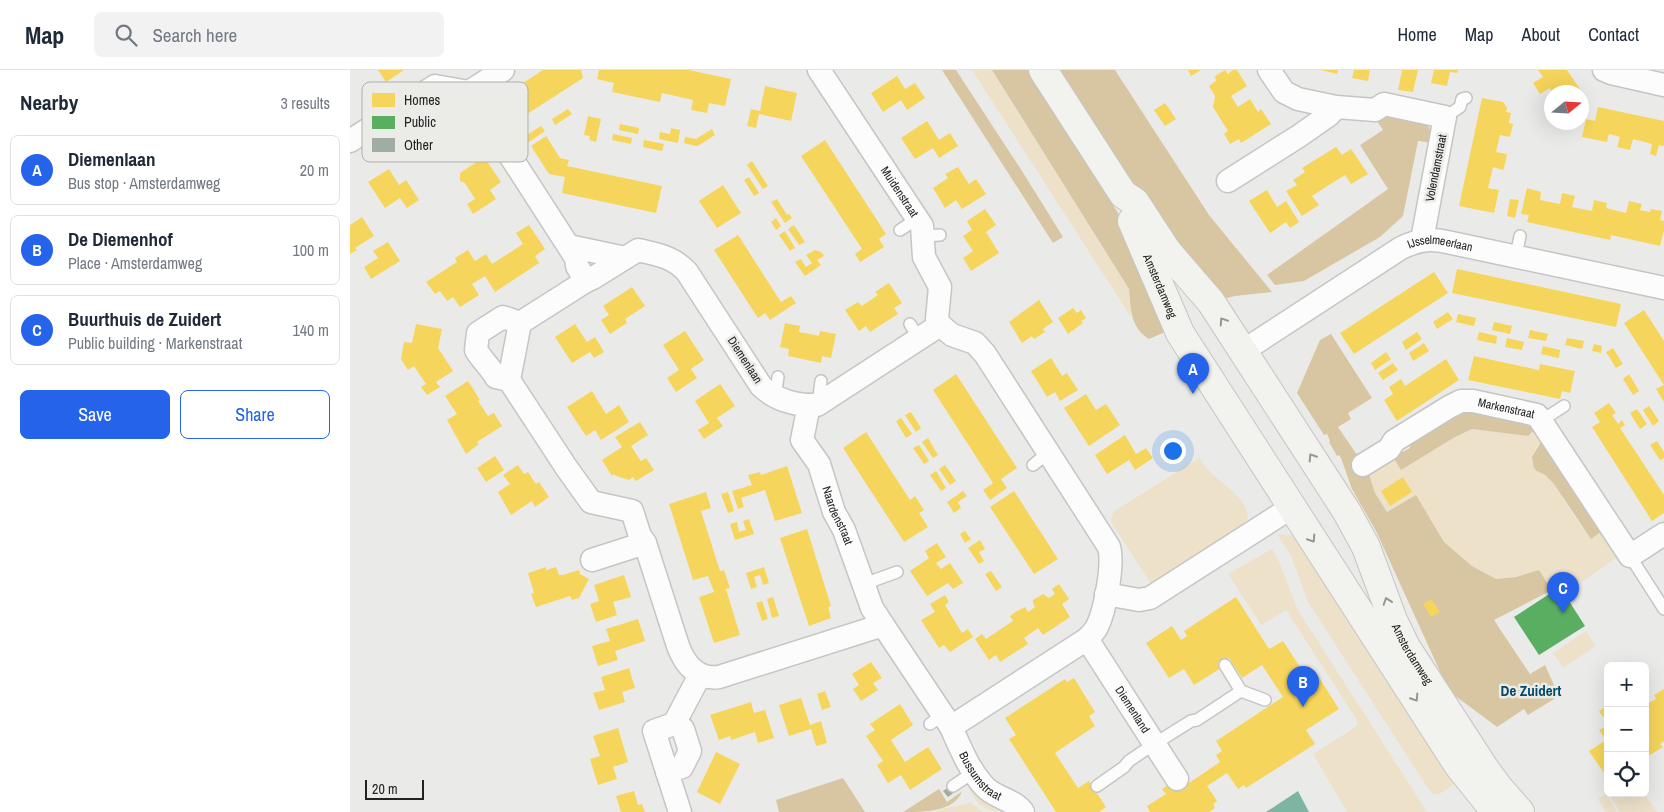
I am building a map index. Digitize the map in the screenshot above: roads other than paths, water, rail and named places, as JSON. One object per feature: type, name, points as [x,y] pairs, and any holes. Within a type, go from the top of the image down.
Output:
[{"type":"main road","name":"Amsterdamweg","points":[[1043,70],[1123,194],[1135,202],[1173,258],[1211,302],[1348,512],[1366,547],[1406,647],[1485,769],[1520,812]]},
{"type":"main road","name":"Amsterdamweg","points":[[1123,194],[1125,207],[1176,325],[1458,765],[1481,795],[1498,812]]},
{"type":"main road","points":[[1208,374],[1243,351]]},
{"type":"main road","points":[[1292,507],[1328,483]]},
{"type":"street","points":[[484,82],[503,70]]},
{"type":"street","name":"Muidenstraat","points":[[819,70],[920,230],[924,256],[940,287],[937,319],[940,325]]},
{"type":"street","points":[[1604,70],[1611,74],[1664,86]]},
{"type":"street","name":"Volendamstraat","points":[[1272,82],[1289,95],[1298,99],[1336,107],[1375,110],[1384,104],[1445,117],[1422,240]]},
{"type":"street","points":[[1228,181],[1299,136],[1329,115],[1336,107]]},
{"type":"street","points":[[350,141],[362,133]]},
{"type":"street","points":[[514,162],[569,246],[576,258],[576,266],[586,281]]},
{"type":"street","name":"IJsselmeerlaan","points":[[1243,351],[1401,248],[1422,240],[1436,239],[1518,246],[1664,288]]},
{"type":"street","points":[[569,246],[625,258]]},
{"type":"street","name":"Diemenlaan","points":[[520,323],[638,250],[671,258],[687,272],[761,386],[776,387],[813,404]]},
{"type":"street","points":[[509,380],[520,323],[503,317],[478,333],[476,350],[496,377],[509,380],[591,502],[632,511],[640,536],[645,543],[680,652],[689,666],[700,675],[708,678],[719,677],[883,625],[939,725],[1086,635],[1099,621],[1111,569],[1110,548],[979,347],[971,341],[952,336],[940,325],[914,332],[813,404]]},
{"type":"street","name":"Markenstraat","points":[[1374,454],[1388,449],[1394,441],[1462,401],[1473,401],[1537,415],[1630,556]]},
{"type":"street","name":"Naardenstraat","points":[[813,404],[802,440],[818,464],[834,512],[844,530],[872,608],[883,625]]},
{"type":"street","points":[[1106,594],[1140,600],[1150,598],[1292,507]]},
{"type":"street","points":[[1630,556],[1664,534]]},
{"type":"street","points":[[592,560],[645,543]]},
{"type":"street","name":"Diemenland","points":[[1086,635],[1177,779]]},
{"type":"street","points":[[680,812],[654,731],[674,724],[700,675]]},
{"type":"street","name":"Bussumstraat","points":[[939,725],[984,787],[1019,806],[1023,812]]},
{"type":"lane","points":[[1445,117],[1460,107],[1462,99],[1466,98]]},
{"type":"lane","points":[[813,404],[821,381]]},
{"type":"lane","points":[[1541,420],[1564,406]]},
{"type":"lane","name":"Markenstraat","points":[[1630,556],[1664,609]]},
{"type":"lane","points":[[864,584],[897,572]]},
{"type":"lane","points":[[1225,665],[1241,690],[1265,700]]},
{"type":"lane","points":[[1096,786],[1155,744],[1191,721],[1197,720],[1241,690]]},
{"type":"lane","points":[[954,786],[974,772]]},
{"type":"place","name":"Diemenlaan","points":[[1193,394]]},
{"type":"place","name":"Buurthuis de Zuidert","points":[[1563,613]]},
{"type":"place","name":"De Diemenhof","points":[[1303,707]]},
{"type":"district","name":"De Zuidert","points":[[1531,690]]}]
